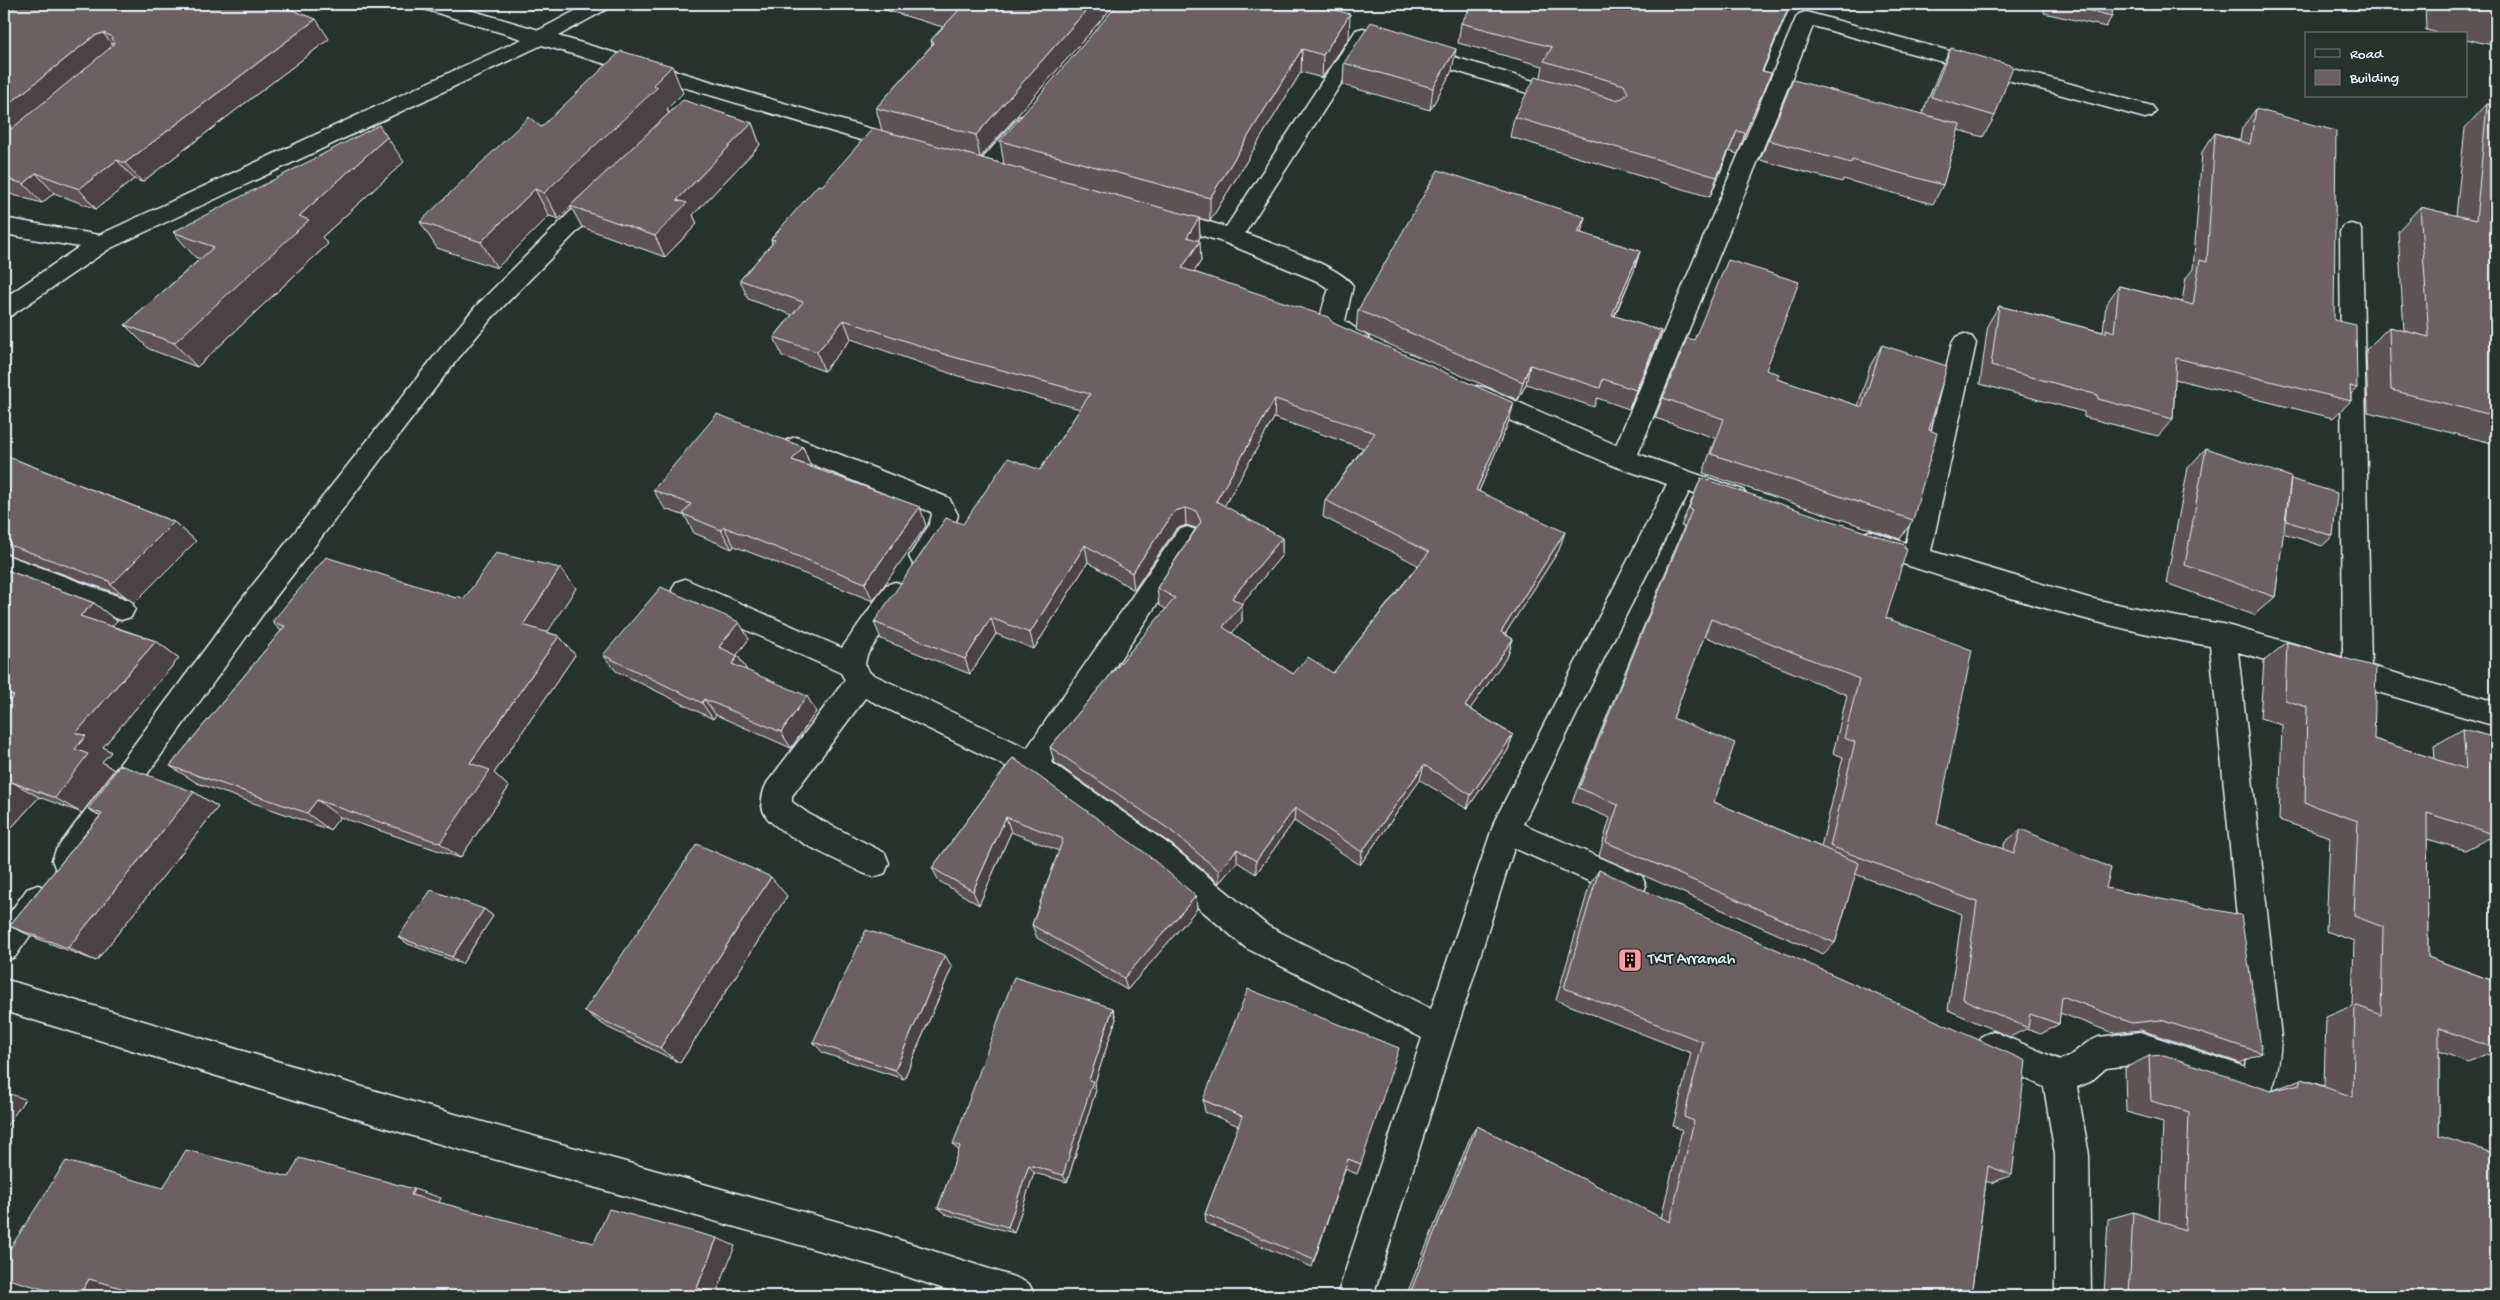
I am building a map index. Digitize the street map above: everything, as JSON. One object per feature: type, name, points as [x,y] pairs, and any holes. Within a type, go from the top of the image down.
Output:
[{"type":"street","points":[[428,4],[930,153]]},
{"type":"street","points":[[4,309],[101,243],[542,37],[602,4]]},
{"type":"street","points":[[1623,459],[1808,11],[2145,111]]},
{"type":"street","points":[[1231,236],[1363,34],[1582,103]]},
{"type":"street","points":[[690,108],[712,88]]},
{"type":"street","points":[[1015,176],[977,166],[1037,109]]},
{"type":"street","points":[[4,946],[258,598],[444,360],[484,312],[619,176]]},
{"type":"street","points":[[1147,212],[1231,236],[1326,275],[1341,286],[1332,318],[1333,327],[1340,334],[1376,350]]},
{"type":"street","points":[[4,226],[101,243]]},
{"type":"street","points":[[2351,232],[2357,673]]},
{"type":"street","points":[[1916,556],[1964,343]]},
{"type":"street","points":[[1459,386],[1623,459],[1757,505]]},
{"type":"street","points":[[796,448],[940,505],[945,515],[940,531],[854,651],[855,674],[777,792],[777,808],[799,824],[874,863]]},
{"type":"street","points":[[1355,1296],[1504,830],[1596,644],[1682,480]]},
{"type":"street","points":[[1850,535],[2062,600],[2177,630],[2223,636],[2496,714]]},
{"type":"street","points":[[1032,765],[1187,538]]},
{"type":"street","points":[[4,565],[122,609]]},
{"type":"street","points":[[685,590],[855,674],[1032,765],[1159,855],[1257,937],[1439,1030]]},
{"type":"street","points":[[1968,1036],[2059,1077],[2078,1070],[2099,1053],[2140,1048],[2244,1084],[2259,1080],[2264,1060],[2265,1037],[2223,636]]},
{"type":"street","points":[[1504,830],[1659,899]]},
{"type":"street","points":[[4,995],[426,1123],[878,1250],[1017,1296]]},
{"type":"street","points":[[2059,1077],[2072,1155],[2073,1296]]},
{"type":"building","points":[[19,4],[276,4],[316,19],[125,163],[117,160],[79,189],[36,173],[24,184],[4,178],[4,135],[114,43],[111,36],[103,33],[94,36],[4,108],[4,16]]},
{"type":"building","points":[[941,4],[1092,4],[976,135],[876,108],[934,43],[931,40],[960,9]]},
{"type":"building","points":[[1118,4],[1329,4],[1327,8],[1350,14],[1323,55],[1302,49],[1210,198],[1000,141]]},
{"type":"building","points":[[1473,4],[1790,4],[1762,71],[1771,73],[1745,133],[1737,131],[1717,177],[1514,117],[1536,76],[1615,100],[1623,98],[1628,93],[1624,85],[1544,61],[1552,47],[1461,23]]},
{"type":"building","points":[[2061,4],[2113,4],[2112,16]]},
{"type":"building","points":[[2476,4],[2496,4],[2496,8]]},
{"type":"building","points":[[1371,22],[1456,49],[1433,88],[1344,63]]},
{"type":"building","points":[[1951,48],[2013,66],[1995,116],[1931,97]]},
{"type":"building","points":[[621,51],[672,66],[653,85],[658,87],[544,193],[535,189],[481,242],[420,222],[529,117],[541,127]]},
{"type":"building","points":[[1793,80],[1960,124],[1943,185],[1852,160],[1851,163],[1768,140]]},
{"type":"building","points":[[683,100],[752,123],[677,200],[687,203],[655,236],[570,206]]},
{"type":"building","points":[[2487,104],[2496,107],[2496,416],[2391,390],[2389,327],[2429,337],[2420,207],[2476,220]]},
{"type":"building","points":[[2256,109],[2336,131],[2334,320],[2356,325],[2357,388],[2350,386],[2351,401],[2176,358],[2173,419],[2098,399],[2098,395],[1991,366],[1999,306],[2106,333],[2106,329],[2114,332],[2119,286],[2193,305],[2200,260],[2207,262],[2215,133],[2250,144]]},
{"type":"building","points":[[379,125],[387,137],[299,216],[309,220],[174,343],[125,325],[214,247],[173,232]]},
{"type":"building","points":[[873,128],[1199,218],[1187,237],[1200,241],[1182,268],[1328,317],[1333,323],[1514,403],[1476,490],[1565,532],[1501,632],[1513,639],[1465,706],[1513,735],[1471,795],[1424,765],[1362,852],[1295,808],[1256,861],[1237,849],[1219,871],[1170,830],[1050,747],[1175,598],[1157,588],[1201,522],[1196,511],[1185,508],[1175,511],[1132,573],[1085,545],[1030,633],[991,618],[965,659],[874,622],[946,518],[963,524],[1008,458],[1040,470],[1090,394],[950,356],[844,320],[817,352],[774,337],[803,302],[740,280],[775,240],[771,239],[818,185],[822,186]],"holes":[[[1275,399],[1375,433],[1325,500],[1429,552],[1333,673],[1308,657],[1293,674],[1223,627],[1242,604],[1232,598],[1282,538],[1216,501]]]},
{"type":"building","points":[[1438,170],[1585,217],[1578,232],[1640,251],[1612,315],[1661,331],[1636,390],[1603,379],[1600,388],[1530,365],[1523,382],[1358,310]]},
{"type":"building","points":[[1728,260],[1799,282],[1766,370],[1779,374],[1777,379],[1862,407],[1882,345],[1947,366],[1929,430],[1937,433],[1913,520],[1711,454],[1724,419],[1663,398],[1687,338],[1694,340]]},
{"type":"building","points":[[717,414],[803,447],[792,460],[920,507],[865,583],[724,527],[721,530],[683,514],[691,504],[653,490]]},
{"type":"building","points":[[2206,448],[2291,477],[2275,597],[2185,565]]},
{"type":"building","points":[[4,455],[174,522],[111,585],[109,581],[4,543]]},
{"type":"building","points":[[1701,478],[1905,545],[1904,548],[1907,549],[1886,618],[1972,650],[1937,824],[2014,853],[2021,829],[2111,868],[2106,888],[2241,915],[2262,1053],[2161,1020],[2132,1023],[2062,996],[2059,1024],[2030,1014],[2028,1028],[1963,999],[1977,902],[1830,846],[1855,742],[1844,738],[1859,679],[1711,619],[1673,718],[1735,743],[1714,802],[1859,863],[1835,943],[1606,842],[1618,805],[1579,788],[1692,510],[1689,508]]},
{"type":"building","points":[[2291,479],[2337,493],[2333,536],[2286,521]]},
{"type":"building","points":[[496,553],[560,568],[523,625],[559,636],[470,763],[490,770],[440,843],[317,800],[307,813],[170,766],[285,626],[272,622],[326,557],[464,599]]},
{"type":"building","points":[[4,569],[94,603],[80,616],[156,641],[76,733],[86,736],[75,749],[88,754],[55,798],[12,782],[4,791],[4,707],[14,696],[4,692]]},
{"type":"building","points":[[661,587],[739,622],[719,647],[738,656],[732,664],[807,696],[781,732],[704,699],[702,703],[603,655]]},
{"type":"building","points":[[2287,642],[2376,667],[2374,739],[2466,769],[2463,729],[2496,738],[2496,835],[2427,813],[2428,957],[2496,982],[2496,1049],[2439,1028],[2439,1136],[2496,1154],[2496,1296],[2129,1296],[2133,1212],[2185,1230],[2189,1112],[2151,1101],[2149,1056],[2164,1055],[2271,1091],[2300,1084],[2302,1079],[2353,1097],[2355,1005],[2381,1015],[2383,927],[2354,916],[2358,821],[2305,803],[2307,707],[2285,700]]},
{"type":"building","points":[[1013,758],[1144,852],[1196,896],[1124,978],[1032,925],[1063,839],[1006,817],[973,891],[932,868]]},
{"type":"building","points":[[120,765],[194,792],[68,948],[9,926],[102,814],[88,809]]},
{"type":"building","points":[[697,844],[771,877],[660,1048],[584,1011]]},
{"type":"building","points":[[1599,870],[2026,1061],[2012,1175],[1988,1166],[1971,1296],[1409,1296],[1477,1126],[1670,1222],[1694,1121],[1684,1117],[1703,1042],[1564,988]]},
{"type":"building","points":[[431,890],[484,909],[452,957],[398,937]]},
{"type":"building","points":[[866,930],[945,955],[895,1070],[813,1042]]},
{"type":"building","points":[[1014,977],[1113,1008],[1089,1080],[1093,1081],[1063,1175],[1029,1165],[1008,1227],[938,1208],[960,1146],[953,1144]]},
{"type":"building","points":[[1248,989],[1399,1048],[1361,1164],[1348,1159],[1314,1260],[1205,1214],[1242,1116],[1203,1100]]},
{"type":"building","points":[[186,1150],[289,1177],[299,1158],[414,1189],[411,1195],[594,1243],[609,1209],[717,1238],[697,1288],[728,1296],[150,1296],[89,1279],[79,1296],[68,1296],[4,1278],[4,1258],[66,1161],[163,1188]]},
{"type":"place","name":"TKIT Arramah","points":[[1630,960]]}]
